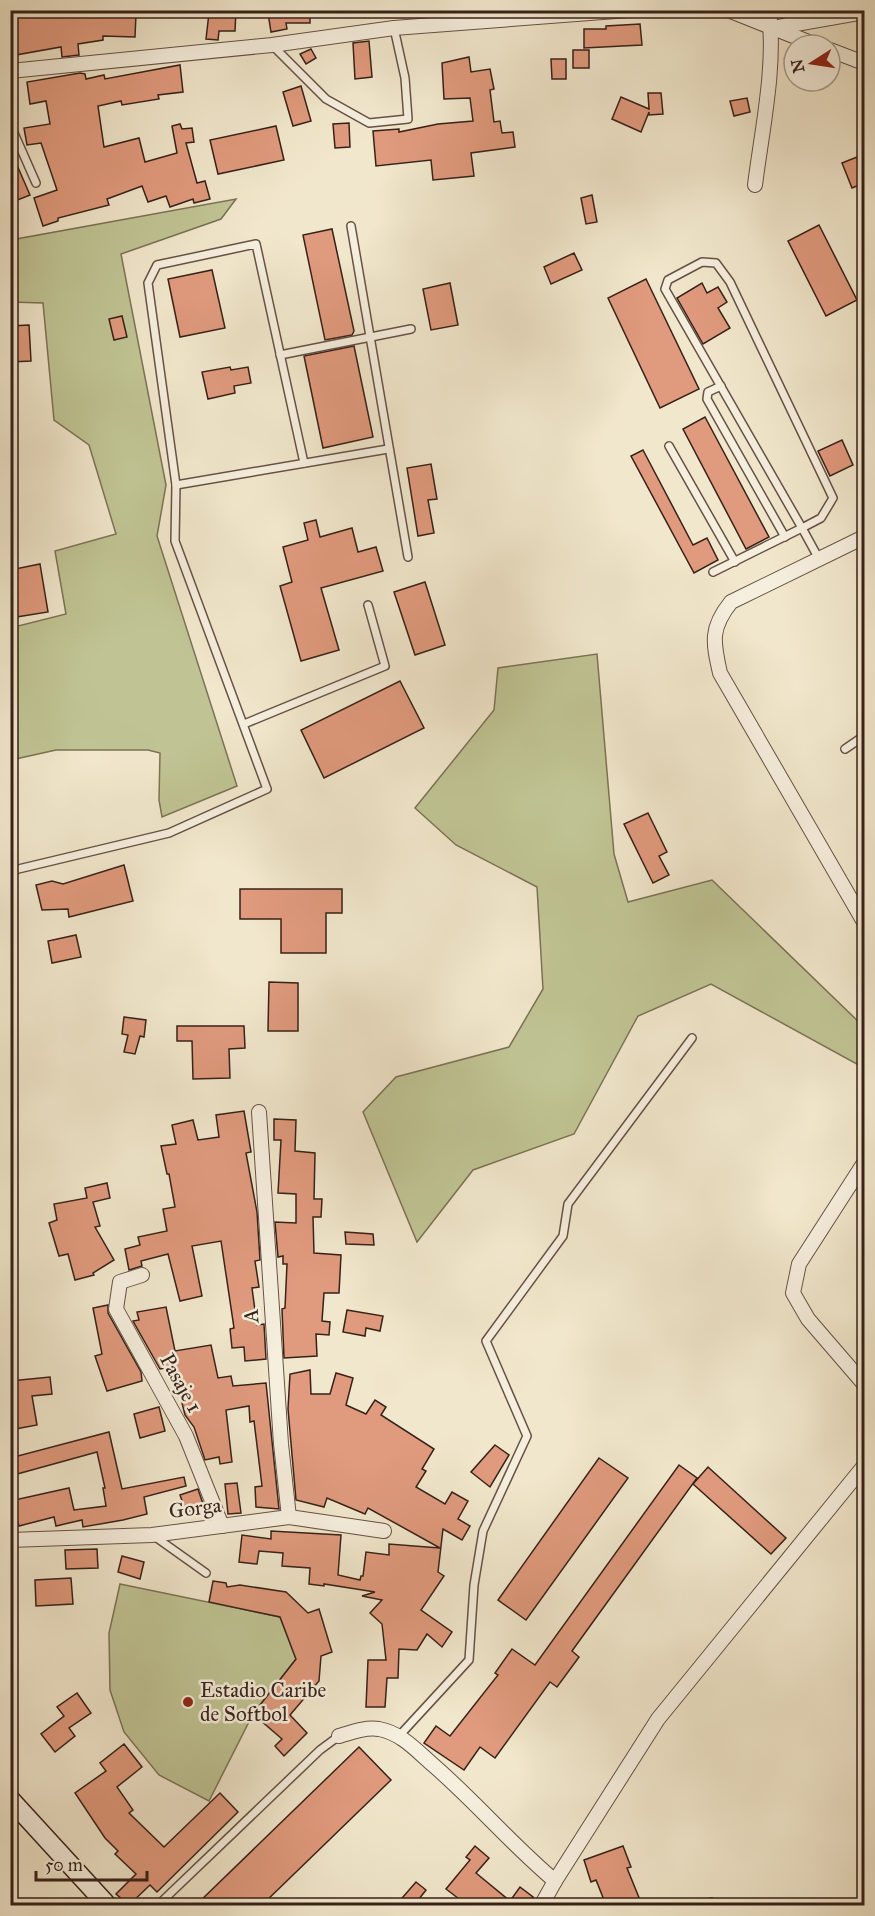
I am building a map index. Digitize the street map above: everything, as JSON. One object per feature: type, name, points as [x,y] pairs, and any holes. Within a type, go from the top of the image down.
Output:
[{"type":"main road","points":[[10,1798],[108,1905]]},
{"type":"street","points":[[10,71],[272,45],[470,16],[629,10]]},
{"type":"street","points":[[728,10],[784,33]]},
{"type":"street","points":[[755,185],[771,28],[769,10]]},
{"type":"street","points":[[771,28],[864,12]]},
{"type":"street","points":[[842,55],[864,63]]},
{"type":"street","points":[[864,537],[731,602],[718,618],[714,647],[720,673],[864,922]]},
{"type":"street","name":"A","points":[[259,1112],[281,1444],[290,1517]]},
{"type":"street","points":[[864,1162],[799,1264],[793,1293],[808,1319],[864,1384]]},
{"type":"street","name":"Pasaje 1","points":[[142,1275],[120,1282],[116,1309],[186,1436],[222,1526]]},
{"type":"street","points":[[541,1905],[657,1719],[864,1466]]},
{"type":"street","name":"Gorga","points":[[10,1539],[152,1535],[290,1517],[384,1531]]},
{"type":"street","points":[[339,1736],[357,1730],[378,1729],[399,1736],[460,1789],[533,1863],[555,1881]]},
{"type":"lane","points":[[771,28],[808,10]]},
{"type":"lane","points":[[272,45],[326,99],[369,123],[408,119],[405,78],[394,28]]},
{"type":"lane","points":[[10,124],[36,183]]},
{"type":"lane","points":[[351,226],[408,557]]},
{"type":"lane","points":[[10,871],[169,833],[267,789],[175,541],[176,485],[148,283],[157,265],[256,244],[304,463]]},
{"type":"lane","points":[[713,572],[785,537],[802,528],[821,518],[833,498],[730,282],[716,263],[702,262],[668,280],[665,289],[802,528],[819,559]]},
{"type":"lane","points":[[280,356],[411,329]]},
{"type":"lane","points":[[721,386],[708,392],[708,399],[785,537]]},
{"type":"lane","points":[[669,446],[735,562]]},
{"type":"lane","points":[[176,485],[388,448]]},
{"type":"lane","points":[[244,724],[385,666],[368,604]]},
{"type":"lane","points":[[845,749],[864,736]]},
{"type":"lane","points":[[399,1736],[469,1660],[474,1585],[483,1531],[527,1436],[486,1341],[563,1236],[567,1204],[692,1038]]},
{"type":"lane","points":[[152,1535],[206,1573]]},
{"type":"lane","points":[[157,1905],[320,1750],[339,1736]]},
{"type":"green space","points":[[236,199],[221,219],[121,254],[166,485],[157,536],[237,786],[162,817],[159,800],[160,753],[148,750],[56,750],[11,760],[10,628],[66,614],[55,551],[116,534],[89,445],[54,420],[43,303],[11,302],[11,240]]},
{"type":"green space","points":[[597,654],[614,854],[628,902],[712,880],[864,1027],[864,1068],[711,984],[638,1016],[574,1134],[473,1170],[417,1242],[363,1112],[396,1077],[509,1047],[543,989],[537,887],[456,845],[415,808],[494,710],[498,668]]},
{"type":"green space","name":"Estadio Caribe de Softbol","points":[[120,1584],[280,1617],[296,1659],[253,1714],[209,1801],[159,1775],[124,1732],[110,1690],[109,1633]]},
{"type":"building","points":[[10,10],[35,10],[36,14],[99,10],[100,13],[136,14],[135,37],[103,36],[103,40],[78,44],[79,55],[62,57],[61,47],[10,56],[10,30],[15,29]]},
{"type":"building","points":[[222,10],[236,10],[235,31],[219,31],[218,40],[206,39],[209,13],[222,14]]},
{"type":"building","points":[[276,10],[310,10],[310,23],[286,23],[287,29],[271,32],[268,13]]},
{"type":"building","points":[[640,24],[642,45],[584,48],[584,29],[606,29],[606,26]]},
{"type":"building","points":[[369,41],[372,77],[355,79],[353,43]]},
{"type":"building","points":[[311,49],[316,58],[306,64],[300,54]]},
{"type":"building","points":[[573,50],[589,50],[589,68],[573,68]]},
{"type":"building","points":[[469,57],[471,72],[490,69],[494,89],[490,90],[494,122],[500,121],[502,133],[513,132],[515,147],[471,153],[474,176],[433,180],[431,160],[376,166],[373,131],[399,129],[399,132],[438,124],[473,121],[470,98],[444,99],[442,63]]},
{"type":"building","points":[[551,59],[566,59],[566,79],[552,79]]},
{"type":"building","points":[[180,65],[183,92],[158,95],[159,99],[122,105],[121,101],[98,106],[104,147],[139,138],[145,162],[177,153],[172,126],[180,124],[182,129],[192,128],[194,142],[186,143],[197,183],[205,181],[210,199],[194,203],[193,199],[170,207],[166,196],[148,202],[142,186],[107,199],[109,205],[58,218],[58,221],[43,226],[34,198],[57,190],[41,143],[27,145],[24,128],[50,124],[46,101],[30,104],[27,82],[80,73],[85,74],[86,79],[104,75],[105,79]]},
{"type":"building","points":[[301,86],[311,121],[293,126],[283,92]]},
{"type":"building","points":[[648,93],[661,93],[663,114],[649,115],[649,112],[641,132],[612,119],[621,97],[649,109]]},
{"type":"building","points":[[747,98],[750,112],[734,116],[730,101]]},
{"type":"building","points":[[349,123],[350,147],[335,148],[333,124]]},
{"type":"building","points":[[276,126],[284,160],[218,174],[210,140]]},
{"type":"building","points":[[10,149],[30,195],[10,203]]},
{"type":"building","points":[[857,157],[864,183],[852,188],[842,163]]},
{"type":"building","points":[[592,195],[597,222],[586,224],[581,198]]},
{"type":"building","points":[[819,225],[857,300],[826,316],[788,241]]},
{"type":"building","points":[[332,229],[354,331],[352,335],[325,340],[303,235]]},
{"type":"building","points":[[574,253],[582,270],[551,284],[544,267]]},
{"type":"building","points":[[212,270],[225,328],[180,337],[168,279]]},
{"type":"building","points":[[646,279],[699,389],[660,408],[608,298]]},
{"type":"building","points":[[450,283],[458,325],[431,330],[423,289]]},
{"type":"building","points":[[702,283],[707,293],[718,287],[727,302],[718,308],[730,328],[703,344],[677,298]]},
{"type":"building","points":[[122,316],[127,337],[114,340],[109,319]]},
{"type":"building","points":[[29,325],[31,361],[10,362],[10,326]]},
{"type":"building","points":[[354,346],[373,437],[323,448],[304,356]]},
{"type":"building","points":[[230,367],[231,370],[248,367],[251,383],[234,386],[235,393],[208,399],[202,372]]},
{"type":"building","points":[[705,417],[769,537],[746,549],[683,429]]},
{"type":"building","points":[[842,440],[853,465],[830,476],[818,451]]},
{"type":"building","points":[[643,450],[693,545],[707,538],[718,560],[694,573],[631,456]]},
{"type":"building","points":[[431,464],[437,499],[428,500],[434,533],[418,536],[407,468]]},
{"type":"building","points":[[316,520],[320,537],[352,528],[358,552],[376,547],[383,571],[321,588],[339,650],[301,661],[280,586],[292,582],[283,547],[308,540],[304,523]]},
{"type":"building","points":[[40,564],[48,612],[10,618],[10,570]]},
{"type":"building","points":[[425,582],[445,645],[415,655],[394,592]]},
{"type":"building","points":[[400,681],[424,728],[324,778],[301,730]]},
{"type":"building","points":[[648,813],[667,852],[659,856],[669,875],[653,883],[624,824]]},
{"type":"building","points":[[124,865],[133,901],[69,917],[68,909],[42,910],[36,885],[52,881],[63,884]]},
{"type":"building","points":[[240,889],[342,889],[342,913],[326,913],[326,953],[281,953],[281,919],[240,919]]},
{"type":"building","points":[[76,935],[81,957],[52,963],[48,941]]},
{"type":"building","points":[[269,982],[298,983],[298,1031],[268,1031]]},
{"type":"building","points":[[124,1017],[146,1020],[144,1037],[140,1036],[135,1054],[124,1052],[128,1035],[122,1034]]},
{"type":"building","points":[[177,1026],[244,1026],[245,1048],[229,1049],[230,1078],[193,1079],[192,1041],[177,1041]]},
{"type":"building","points":[[244,1111],[251,1152],[246,1153],[257,1212],[260,1260],[255,1261],[259,1287],[252,1288],[257,1325],[264,1324],[266,1359],[245,1361],[244,1347],[232,1348],[230,1329],[234,1328],[221,1241],[192,1246],[202,1296],[180,1301],[168,1254],[141,1261],[142,1266],[129,1270],[125,1249],[140,1245],[138,1237],[167,1231],[163,1209],[175,1207],[161,1146],[176,1144],[172,1125],[193,1120],[198,1140],[219,1137],[216,1115]]},
{"type":"building","points":[[274,1119],[296,1120],[295,1151],[315,1153],[314,1199],[322,1199],[321,1217],[313,1217],[314,1253],[341,1255],[339,1293],[324,1293],[322,1321],[330,1322],[329,1335],[316,1334],[317,1356],[284,1358],[282,1309],[285,1308],[287,1264],[283,1264],[283,1256],[278,1257],[275,1222],[296,1223],[296,1194],[278,1193],[281,1140],[274,1140]]},
{"type":"building","points":[[107,1183],[110,1198],[93,1202],[100,1226],[95,1227],[114,1260],[93,1273],[94,1275],[75,1280],[68,1254],[59,1256],[49,1223],[57,1220],[54,1204],[87,1198],[85,1188]]},
{"type":"building","points":[[345,1232],[373,1234],[374,1245],[346,1244]]},
{"type":"building","points":[[108,1305],[108,1313],[141,1372],[142,1381],[107,1391],[95,1356],[102,1354],[93,1308]]},
{"type":"building","points":[[166,1307],[175,1351],[211,1345],[218,1378],[231,1376],[233,1386],[266,1383],[279,1509],[256,1507],[255,1487],[262,1486],[254,1421],[250,1422],[249,1406],[226,1410],[232,1462],[220,1464],[219,1457],[205,1460],[194,1427],[185,1415],[173,1367],[160,1369],[133,1321],[139,1320],[137,1312]]},
{"type":"building","points":[[347,1310],[383,1316],[380,1331],[366,1328],[365,1336],[343,1332]]},
{"type":"building","points":[[310,1370],[311,1394],[330,1394],[336,1373],[353,1378],[346,1405],[366,1414],[375,1400],[386,1407],[381,1415],[434,1449],[422,1469],[426,1471],[416,1487],[445,1504],[452,1492],[468,1501],[458,1519],[470,1526],[462,1540],[443,1529],[438,1572],[444,1576],[421,1610],[452,1632],[442,1647],[427,1634],[417,1650],[399,1649],[398,1678],[387,1678],[385,1707],[366,1707],[368,1660],[386,1660],[382,1624],[370,1613],[382,1600],[362,1596],[375,1592],[324,1584],[324,1586],[309,1584],[310,1568],[282,1566],[283,1553],[259,1551],[257,1564],[239,1562],[242,1535],[271,1539],[271,1531],[341,1535],[338,1575],[360,1580],[363,1576],[366,1552],[389,1555],[389,1544],[440,1548],[368,1508],[365,1514],[327,1498],[324,1507],[296,1500],[288,1409],[290,1374]]},
{"type":"building","points":[[50,1377],[52,1394],[32,1396],[37,1425],[10,1430],[10,1381]]},
{"type":"building","points":[[159,1407],[165,1431],[140,1438],[134,1414]]},
{"type":"building","points":[[109,1432],[122,1489],[184,1477],[186,1486],[144,1497],[147,1514],[123,1520],[83,1527],[82,1520],[56,1526],[54,1517],[19,1526],[16,1517],[13,1517],[10,1501],[69,1488],[74,1510],[106,1506],[103,1488],[105,1488],[97,1452],[10,1476],[10,1458]]},
{"type":"building","points":[[495,1445],[509,1455],[490,1487],[471,1472]]},
{"type":"building","points":[[599,1458],[628,1478],[526,1620],[498,1600]]},
{"type":"building","points":[[679,1465],[697,1478],[572,1651],[579,1657],[557,1687],[550,1682],[495,1758],[480,1747],[464,1770],[424,1743],[436,1726],[450,1736],[498,1675],[495,1673],[512,1649],[535,1665]]},
{"type":"building","points":[[708,1467],[786,1538],[771,1554],[693,1484]]},
{"type":"building","points":[[237,1483],[241,1513],[228,1514],[225,1484]]},
{"type":"building","points":[[198,1489],[204,1507],[186,1512],[180,1495]]},
{"type":"building","points":[[97,1549],[98,1568],[66,1569],[65,1550]]},
{"type":"building","points":[[122,1556],[144,1562],[140,1579],[118,1572]]},
{"type":"building","points":[[71,1578],[73,1604],[36,1606],[35,1580]]},
{"type":"building","points":[[213,1581],[226,1583],[227,1587],[240,1585],[286,1592],[308,1613],[319,1609],[332,1652],[321,1656],[319,1681],[290,1715],[307,1733],[284,1756],[275,1746],[282,1739],[253,1714],[296,1659],[280,1617],[209,1602]]},
{"type":"building","points":[[77,1693],[91,1713],[69,1728],[75,1736],[55,1752],[41,1734],[64,1716],[57,1707]]},
{"type":"building","points":[[124,1744],[142,1767],[117,1787],[133,1810],[129,1813],[164,1847],[220,1793],[238,1812],[157,1892],[150,1885],[129,1905],[116,1894],[136,1874],[115,1854],[118,1851],[105,1838],[75,1793],[106,1771],[100,1763]]},
{"type":"building","points":[[359,1747],[391,1780],[262,1905],[196,1905]]},
{"type":"building","points":[[475,1846],[489,1858],[476,1873],[510,1901],[520,1887],[533,1897],[527,1905],[467,1905],[446,1889],[470,1860],[466,1857]]},
{"type":"building","points":[[623,1846],[631,1867],[627,1868],[642,1905],[606,1905],[596,1880],[591,1882],[584,1860]]},
{"type":"building","points":[[416,1882],[426,1890],[419,1899],[426,1905],[396,1905]]},
{"type":"place","name":"Estadio Caribe de Softbol","points":[[188,1702]]}]
